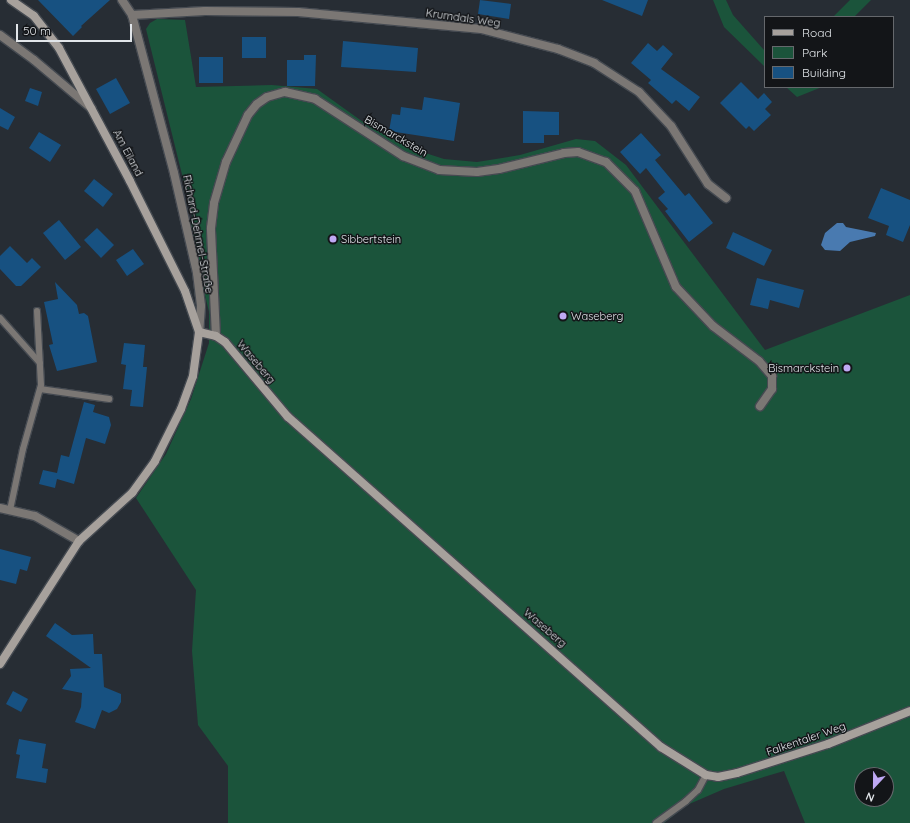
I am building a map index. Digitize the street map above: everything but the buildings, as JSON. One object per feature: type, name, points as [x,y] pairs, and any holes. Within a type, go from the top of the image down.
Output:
[{"type":"street","name":"Am Eiland","points":[[11,0],[34,16],[59,48],[93,110],[185,291],[199,332]]},
{"type":"street","name":"Richard-Dehmel-Straße","points":[[0,664],[79,541],[132,493],[155,461],[182,408],[188,389],[199,332],[201,306],[197,273],[174,173],[132,15],[122,0]]},
{"type":"street","name":"Krumdals Weg","points":[[132,15],[205,11],[298,12],[481,29],[558,49],[594,63],[639,92],[671,126],[708,184],[726,198]]},
{"type":"street","points":[[0,35],[34,60],[93,110]]},
{"type":"street","name":"Bismarckstein","points":[[216,336],[211,228],[214,203],[226,162],[248,115],[261,100],[286,92],[307,95],[403,156],[439,170],[477,172],[499,169],[564,153],[588,154],[606,162],[635,191],[676,287],[713,326],[759,361],[772,376],[772,389],[760,406]]},
{"type":"street","name":"Waseberg","points":[[199,332],[216,336],[225,342],[288,417],[661,747],[706,775]]},
{"type":"street","points":[[0,508],[35,516],[79,541]]},
{"type":"street","name":"Falkentaler Weg","points":[[706,775],[718,777],[737,773],[828,744],[910,711]]},
{"type":"lane","points":[[10,510],[23,449],[40,389],[37,311]]},
{"type":"lane","points":[[0,318],[40,363]]},
{"type":"lane","points":[[40,389],[109,398]]},
{"type":"lane","points":[[656,823],[686,801],[698,790],[706,775]]},
{"type":"green space","points":[[713,0],[726,0],[733,15],[764,50],[764,66],[724,27]]},
{"type":"green space","points":[[850,0],[871,0],[855,16],[834,16]]},
{"type":"green space","points":[[157,19],[185,20],[196,87],[272,85],[317,89],[370,127],[410,148],[444,159],[477,162],[520,155],[576,139],[595,141],[626,165],[765,350],[910,295],[910,823],[805,823],[784,771],[724,789],[687,805],[664,823],[228,823],[228,766],[198,725],[192,651],[196,590],[136,498],[166,454],[191,399],[209,343],[209,312],[187,219],[193,219],[146,29],[150,23]]},
{"type":"green space","points":[[787,88],[820,88],[797,97]]},
{"type":"water","points":[[837,223],[843,223],[846,227],[876,233],[875,236],[850,242],[840,251],[825,250],[821,245],[825,233]]},
{"type":"place","name":"Sibbertstein","points":[[333,239]]},
{"type":"place","name":"Waseberg","points":[[563,316]]},
{"type":"place","name":"Bismarckstein","points":[[847,368]]}]
